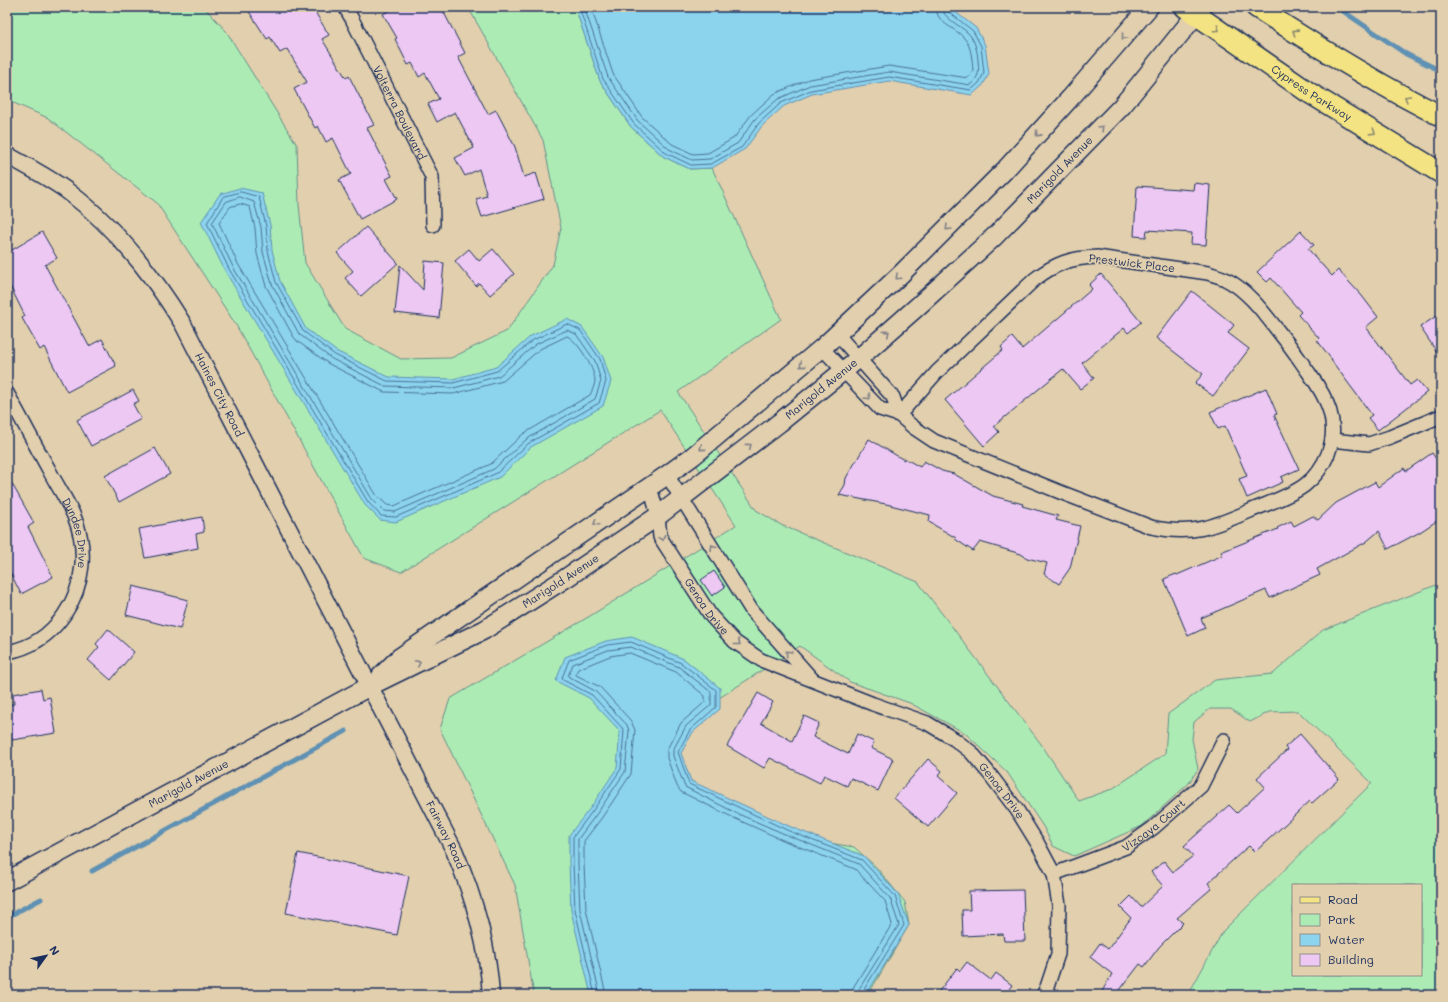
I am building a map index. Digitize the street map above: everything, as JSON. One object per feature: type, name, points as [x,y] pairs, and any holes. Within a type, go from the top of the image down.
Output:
[{"type":"main road","name":"Marigold Avenue","points":[[370,686],[399,658],[693,456],[822,348],[921,255],[1004,171],[1073,95],[1149,7]]},
{"type":"main road","points":[[1256,7],[1304,38],[1415,103],[1441,116]]},
{"type":"main road","name":"Marigold Avenue","points":[[7,881],[370,686],[484,630],[566,578],[658,516],[779,423],[858,359],[917,308],[995,236],[1122,106],[1195,10]]},
{"type":"main road","name":"Cypress Parkway","points":[[1195,10],[1308,92],[1441,173]]},
{"type":"street","name":"Volterra Boulevard","points":[[345,7],[432,176],[433,225]]},
{"type":"street","name":"Haines City Road","points":[[7,155],[70,193],[88,209],[125,244],[145,268],[170,303],[201,359],[370,686]]},
{"type":"street","name":"Prestwick Place","points":[[822,348],[880,409],[899,415],[913,427],[934,441],[1151,527],[1167,530],[1190,531],[1206,528],[1296,491],[1306,485],[1321,468],[1326,458],[1332,440],[1333,425],[1331,413],[1323,392],[1293,350],[1261,310],[1240,289],[1225,279],[1208,273],[1097,257],[1080,258],[1064,262],[1049,269],[1035,279],[938,372],[899,415]]},
{"type":"street","points":[[837,334],[893,397],[899,415]]},
{"type":"street","name":"Dundee Drive","points":[[7,393],[74,516],[81,540],[82,552],[82,564],[78,589],[60,621],[52,630],[39,640],[7,652]]},
{"type":"street","points":[[1332,440],[1369,444],[1441,416]]},
{"type":"street","name":"Genoa Drive","points":[[667,475],[752,611],[777,641],[815,681]]},
{"type":"street","name":"Genoa Drive","points":[[650,487],[658,516],[660,537],[711,616],[735,642],[761,660],[926,723],[954,739],[971,752],[988,772],[1017,810],[1054,874],[1059,905],[1058,954],[1043,995]]},
{"type":"street","name":"Fairway Road","points":[[370,686],[441,822],[466,877],[485,944],[491,995]]},
{"type":"street","name":"Vizcaya Court","points":[[1054,874],[1126,847],[1153,828],[1201,786],[1224,740]]},
{"type":"green space","points":[[7,7],[204,7],[226,31],[297,145],[299,205],[305,263],[345,329],[401,359],[451,358],[507,331],[553,265],[561,228],[543,140],[468,7],[575,7],[600,81],[631,127],[664,157],[690,169],[712,168],[781,319],[678,392],[756,510],[781,525],[918,582],[1041,744],[1079,801],[1112,789],[1165,754],[1168,714],[1215,680],[1273,674],[1323,630],[1441,583],[1441,995],[1188,995],[1223,931],[1372,783],[1298,711],[1269,712],[1250,722],[1231,709],[1210,709],[1194,722],[1192,739],[1198,769],[1189,783],[1142,826],[1074,856],[1053,846],[1044,828],[1007,772],[965,733],[910,703],[850,682],[800,646],[705,707],[673,739],[683,775],[724,804],[798,838],[854,847],[876,867],[905,902],[909,925],[868,995],[534,995],[515,885],[440,729],[450,699],[590,616],[736,525],[660,410],[401,572],[364,558],[236,325],[157,203],[48,118],[7,100]]},
{"type":"water","points":[[575,7],[949,7],[976,28],[985,45],[989,74],[983,85],[972,95],[889,81],[812,94],[784,106],[762,126],[745,149],[712,168],[690,169],[664,157],[631,127],[600,81]]},
{"type":"water","points":[[240,188],[262,193],[270,225],[272,250],[280,281],[306,329],[336,351],[389,377],[453,379],[496,367],[531,336],[567,319],[582,327],[603,357],[611,381],[603,406],[531,447],[500,477],[396,522],[380,520],[365,505],[225,271],[201,222],[220,194]]},
{"type":"water","points":[[632,637],[684,659],[720,688],[720,709],[693,732],[681,753],[691,781],[791,827],[864,856],[898,894],[909,925],[866,995],[591,995],[571,911],[569,835],[591,807],[617,768],[620,731],[589,698],[556,681],[565,657],[606,641]]},
{"type":"building","points":[[246,7],[312,7],[329,35],[322,39],[346,78],[349,76],[374,125],[367,128],[392,176],[386,179],[397,199],[360,219],[339,180],[351,174],[333,138],[326,142],[318,126],[315,128],[294,89],[307,82],[287,49],[280,53],[270,37],[267,39]]},
{"type":"building","points":[[396,7],[441,7],[465,53],[458,57],[488,114],[496,110],[515,147],[524,177],[536,173],[544,199],[482,217],[476,199],[487,196],[479,169],[465,176],[455,158],[474,148],[455,112],[437,122],[428,104],[439,99],[425,73],[419,77],[412,63],[408,65],[395,39],[397,38],[383,14]]},
{"type":"building","points":[[1194,183],[1210,185],[1206,245],[1191,244],[1192,233],[1147,230],[1146,237],[1134,236],[1137,186],[1193,190]]},
{"type":"building","points":[[366,227],[398,263],[361,296],[345,278],[353,271],[337,253]]},
{"type":"building","points":[[1301,231],[1314,245],[1308,249],[1332,276],[1338,270],[1362,296],[1378,317],[1366,327],[1410,385],[1417,380],[1427,392],[1378,430],[1368,418],[1372,415],[1317,340],[1319,338],[1298,315],[1301,312],[1271,278],[1267,282],[1257,272]]},
{"type":"building","points":[[42,232],[57,258],[45,265],[89,346],[102,339],[116,366],[67,392],[44,347],[40,350],[22,318],[25,316],[7,280],[7,253]]},
{"type":"building","points":[[469,249],[479,261],[493,249],[514,274],[490,295],[479,283],[476,286],[455,261]]},
{"type":"building","points":[[425,261],[444,263],[439,318],[395,313],[400,265],[423,290]]},
{"type":"building","points":[[1101,274],[1141,322],[1128,333],[1124,328],[1082,363],[1094,378],[1080,389],[1063,369],[994,426],[999,432],[984,446],[945,400],[1003,350],[1001,347],[1012,337],[1022,349],[1092,289],[1089,285]]},
{"type":"building","points":[[1192,291],[1234,325],[1228,333],[1249,349],[1213,396],[1195,383],[1203,374],[1156,338]]},
{"type":"building","points":[[1441,313],[1441,358],[1420,327]]},
{"type":"building","points":[[1266,388],[1277,414],[1274,415],[1299,469],[1281,477],[1283,482],[1247,498],[1239,479],[1247,476],[1225,426],[1218,429],[1210,412]]},
{"type":"building","points":[[133,390],[139,401],[133,404],[141,419],[91,446],[77,420]]},
{"type":"building","points":[[869,439],[904,460],[904,458],[920,467],[924,461],[942,471],[954,474],[993,496],[1058,516],[1056,520],[1080,526],[1070,568],[1059,584],[1044,574],[1047,563],[1027,558],[1021,554],[980,542],[973,551],[955,539],[956,538],[929,522],[930,515],[886,504],[839,495],[845,485],[846,478]]},
{"type":"building","points":[[155,448],[170,474],[119,502],[105,476]]},
{"type":"building","points":[[1432,453],[1441,466],[1441,518],[1420,532],[1388,549],[1379,531],[1366,542],[1317,569],[1320,575],[1270,598],[1266,590],[1201,618],[1205,628],[1188,636],[1164,579],[1223,555],[1221,552],[1278,529],[1277,528],[1291,521],[1294,526],[1313,516],[1318,520],[1336,503],[1375,482],[1378,487],[1404,468],[1406,471]]},
{"type":"building","points":[[7,475],[34,523],[28,527],[53,577],[21,594],[7,566]]},
{"type":"building","points":[[202,517],[204,532],[196,534],[198,548],[145,558],[139,529]]},
{"type":"building","points":[[714,571],[725,587],[712,596],[701,580]]},
{"type":"building","points":[[133,586],[188,600],[180,629],[126,615]]},
{"type":"building","points":[[108,629],[134,652],[111,680],[88,660],[99,647],[96,644]]},
{"type":"building","points":[[41,689],[43,699],[50,697],[56,733],[12,740],[7,705],[14,704],[13,694]]},
{"type":"building","points":[[758,693],[773,702],[761,723],[792,741],[804,716],[819,723],[813,737],[848,754],[857,734],[874,742],[871,748],[893,759],[878,791],[851,778],[847,786],[824,775],[820,783],[770,758],[764,768],[727,746]]},
{"type":"building","points":[[1300,734],[1339,779],[1312,803],[1310,801],[1255,852],[1249,846],[1244,850],[1208,883],[1212,888],[1177,918],[1183,923],[1159,947],[1144,967],[1140,964],[1116,995],[1100,995],[1112,974],[1090,957],[1100,943],[1108,949],[1131,918],[1120,907],[1131,896],[1141,907],[1163,886],[1151,872],[1164,861],[1173,872],[1193,856],[1184,846],[1229,805],[1237,813],[1265,787],[1257,778],[1287,750],[1285,747]]},
{"type":"building","points":[[928,759],[942,771],[938,776],[957,793],[928,827],[894,798]]},
{"type":"building","points":[[298,853],[409,876],[397,935],[286,913]]},
{"type":"building","points":[[1023,890],[1025,941],[1004,941],[1003,934],[963,936],[962,910],[970,910],[969,891]]},
{"type":"building","points":[[967,962],[991,980],[996,973],[1012,985],[1005,995],[936,995],[957,968],[960,971]]},
{"type":"waterway","points":[[1337,7],[1406,54],[1441,71]]},
{"type":"waterway","points":[[92,871],[346,731]]},
{"type":"waterway","points":[[7,917],[41,899]]}]
